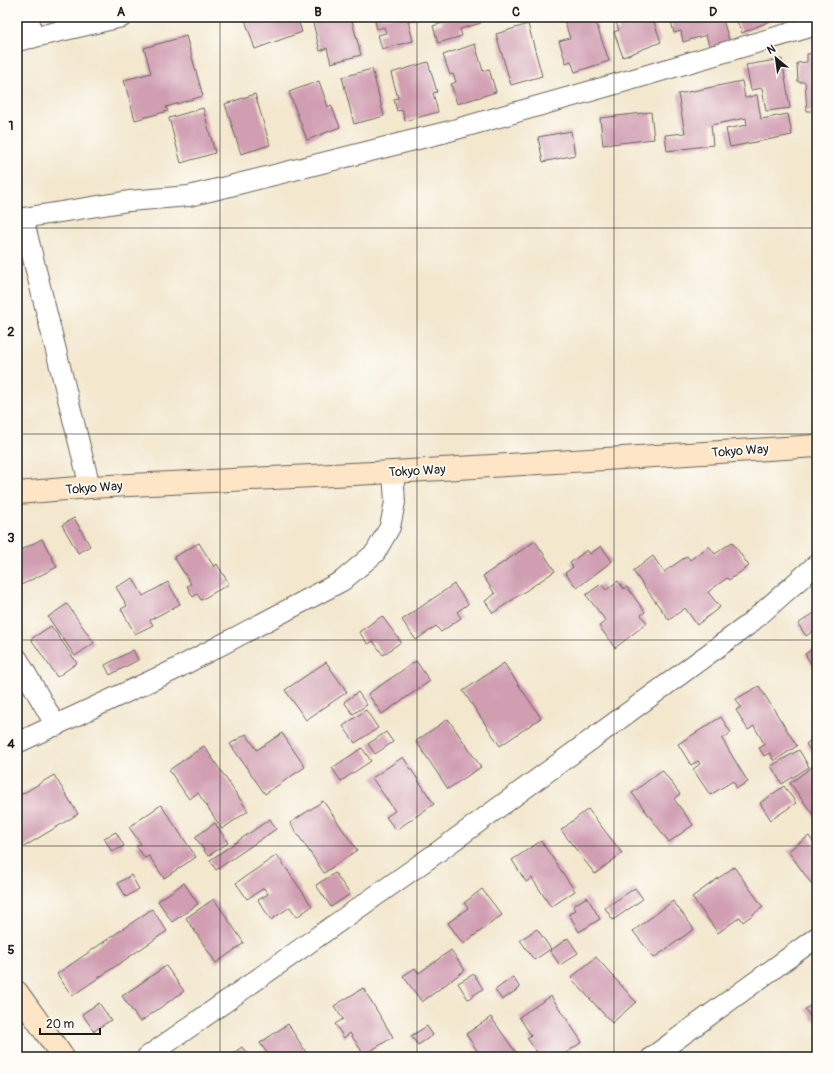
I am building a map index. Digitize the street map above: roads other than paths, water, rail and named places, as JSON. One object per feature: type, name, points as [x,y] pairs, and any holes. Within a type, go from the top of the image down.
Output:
[{"type":"main road","name":"Tokyo Way","points":[[17,493],[817,446]]},
{"type":"main road","points":[[17,992],[63,1057]]},
{"type":"street","points":[[29,17],[25,40],[122,17]]},
{"type":"street","points":[[90,488],[20,219],[128,201],[189,196],[223,188],[446,132],[817,25]]},
{"type":"street","points":[[17,743],[172,671],[342,581],[375,553],[390,527],[395,502],[393,472]]},
{"type":"street","points":[[147,1057],[435,854],[748,625],[817,564]]},
{"type":"street","points":[[17,658],[56,726]]},
{"type":"street","points":[[652,1057],[817,937]]}]
